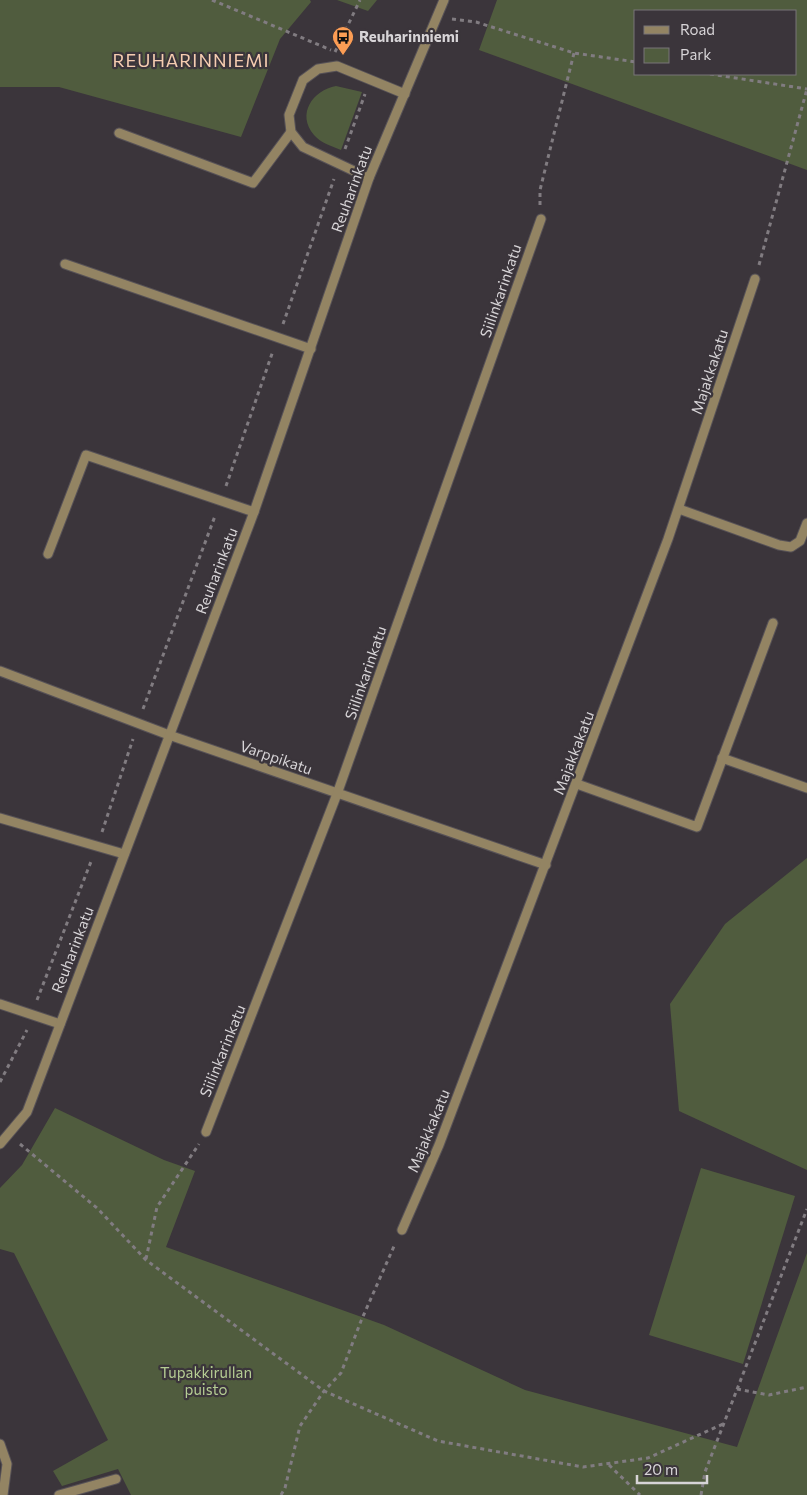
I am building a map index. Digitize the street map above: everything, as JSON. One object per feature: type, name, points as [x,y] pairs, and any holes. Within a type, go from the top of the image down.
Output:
[{"type":"street","name":"Reuharinkatu","points":[[0,1144],[27,1112],[254,512],[369,178],[444,0]]},
{"type":"street","points":[[369,178],[303,147],[291,132],[289,115],[303,80],[318,70],[337,66],[405,94]]},
{"type":"street","points":[[119,133],[253,183],[291,132]]},
{"type":"street","name":"Siilinkarinkatu","points":[[206,1132],[338,794],[540,219]]},
{"type":"street","points":[[65,264],[278,336],[310,349]]},
{"type":"street","name":"Majakkakatu","points":[[402,1230],[440,1145],[679,510],[755,279]]},
{"type":"street","points":[[48,554],[86,454],[254,512]]},
{"type":"street","points":[[679,510],[779,545],[791,547],[800,541],[807,523]]},
{"type":"street","points":[[577,784],[697,828],[773,623]]},
{"type":"street","name":"Varppikatu","points":[[0,671],[169,735],[546,865]]},
{"type":"street","points":[[722,758],[807,788]]},
{"type":"street","points":[[0,818],[124,854]]},
{"type":"street","points":[[0,1004],[60,1024]]},
{"type":"street","points":[[0,1444],[7,1464],[2,1495]]},
{"type":"street","points":[[59,1495],[116,1479]]},
{"type":"path","points":[[212,0],[343,56]]},
{"type":"path","points":[[335,52],[360,0]]},
{"type":"path","points":[[438,14],[476,22],[574,53],[634,62]]},
{"type":"path","points":[[540,219],[540,190],[574,53]]},
{"type":"path","points":[[716,75],[807,89],[755,279]]},
{"type":"path","points":[[0,1082],[24,1039],[50,965],[97,846],[138,723],[221,500],[339,164],[371,80]]},
{"type":"path","points":[[146,1260],[158,1207],[206,1132]]},
{"type":"path","points":[[8,1134],[97,1208],[146,1260],[324,1391],[438,1441],[583,1467],[648,1458],[723,1424]]},
{"type":"path","points":[[701,1495],[705,1472],[807,1209]]},
{"type":"path","points":[[281,1495],[285,1488],[300,1426],[324,1391],[341,1373],[361,1321],[402,1230]]},
{"type":"path","points":[[737,1389],[769,1395],[807,1387]]},
{"type":"path","points":[[608,1465],[640,1495]]},
{"type":"green space","points":[[0,0],[310,0],[311,2],[280,39],[241,137],[59,87],[0,87]]},
{"type":"green space","points":[[337,0],[377,0],[368,11]]},
{"type":"green space","points":[[497,0],[807,0],[807,170],[479,50]]},
{"type":"green space","points":[[336,86],[362,92],[341,150],[317,138],[309,127],[307,119],[307,111],[314,98],[320,92]]},
{"type":"green space","points":[[807,858],[807,1170],[679,1111],[670,1004],[725,924]]},
{"type":"green space","name":"Tupakkirullan puisto","points":[[55,1108],[164,1160],[195,1171],[166,1247],[384,1325],[525,1390],[737,1447],[807,1253],[807,1495],[131,1495],[118,1469],[62,1486],[53,1471],[108,1440],[14,1253],[0,1249],[0,1188],[22,1165]]},
{"type":"green space","points":[[701,1168],[795,1196],[743,1364],[649,1335]]},
{"type":"place","name":"Reuharinniemi","points":[[343,56]]},
{"type":"district","name":"REUHARINNIEMI","points":[[191,61]]}]
